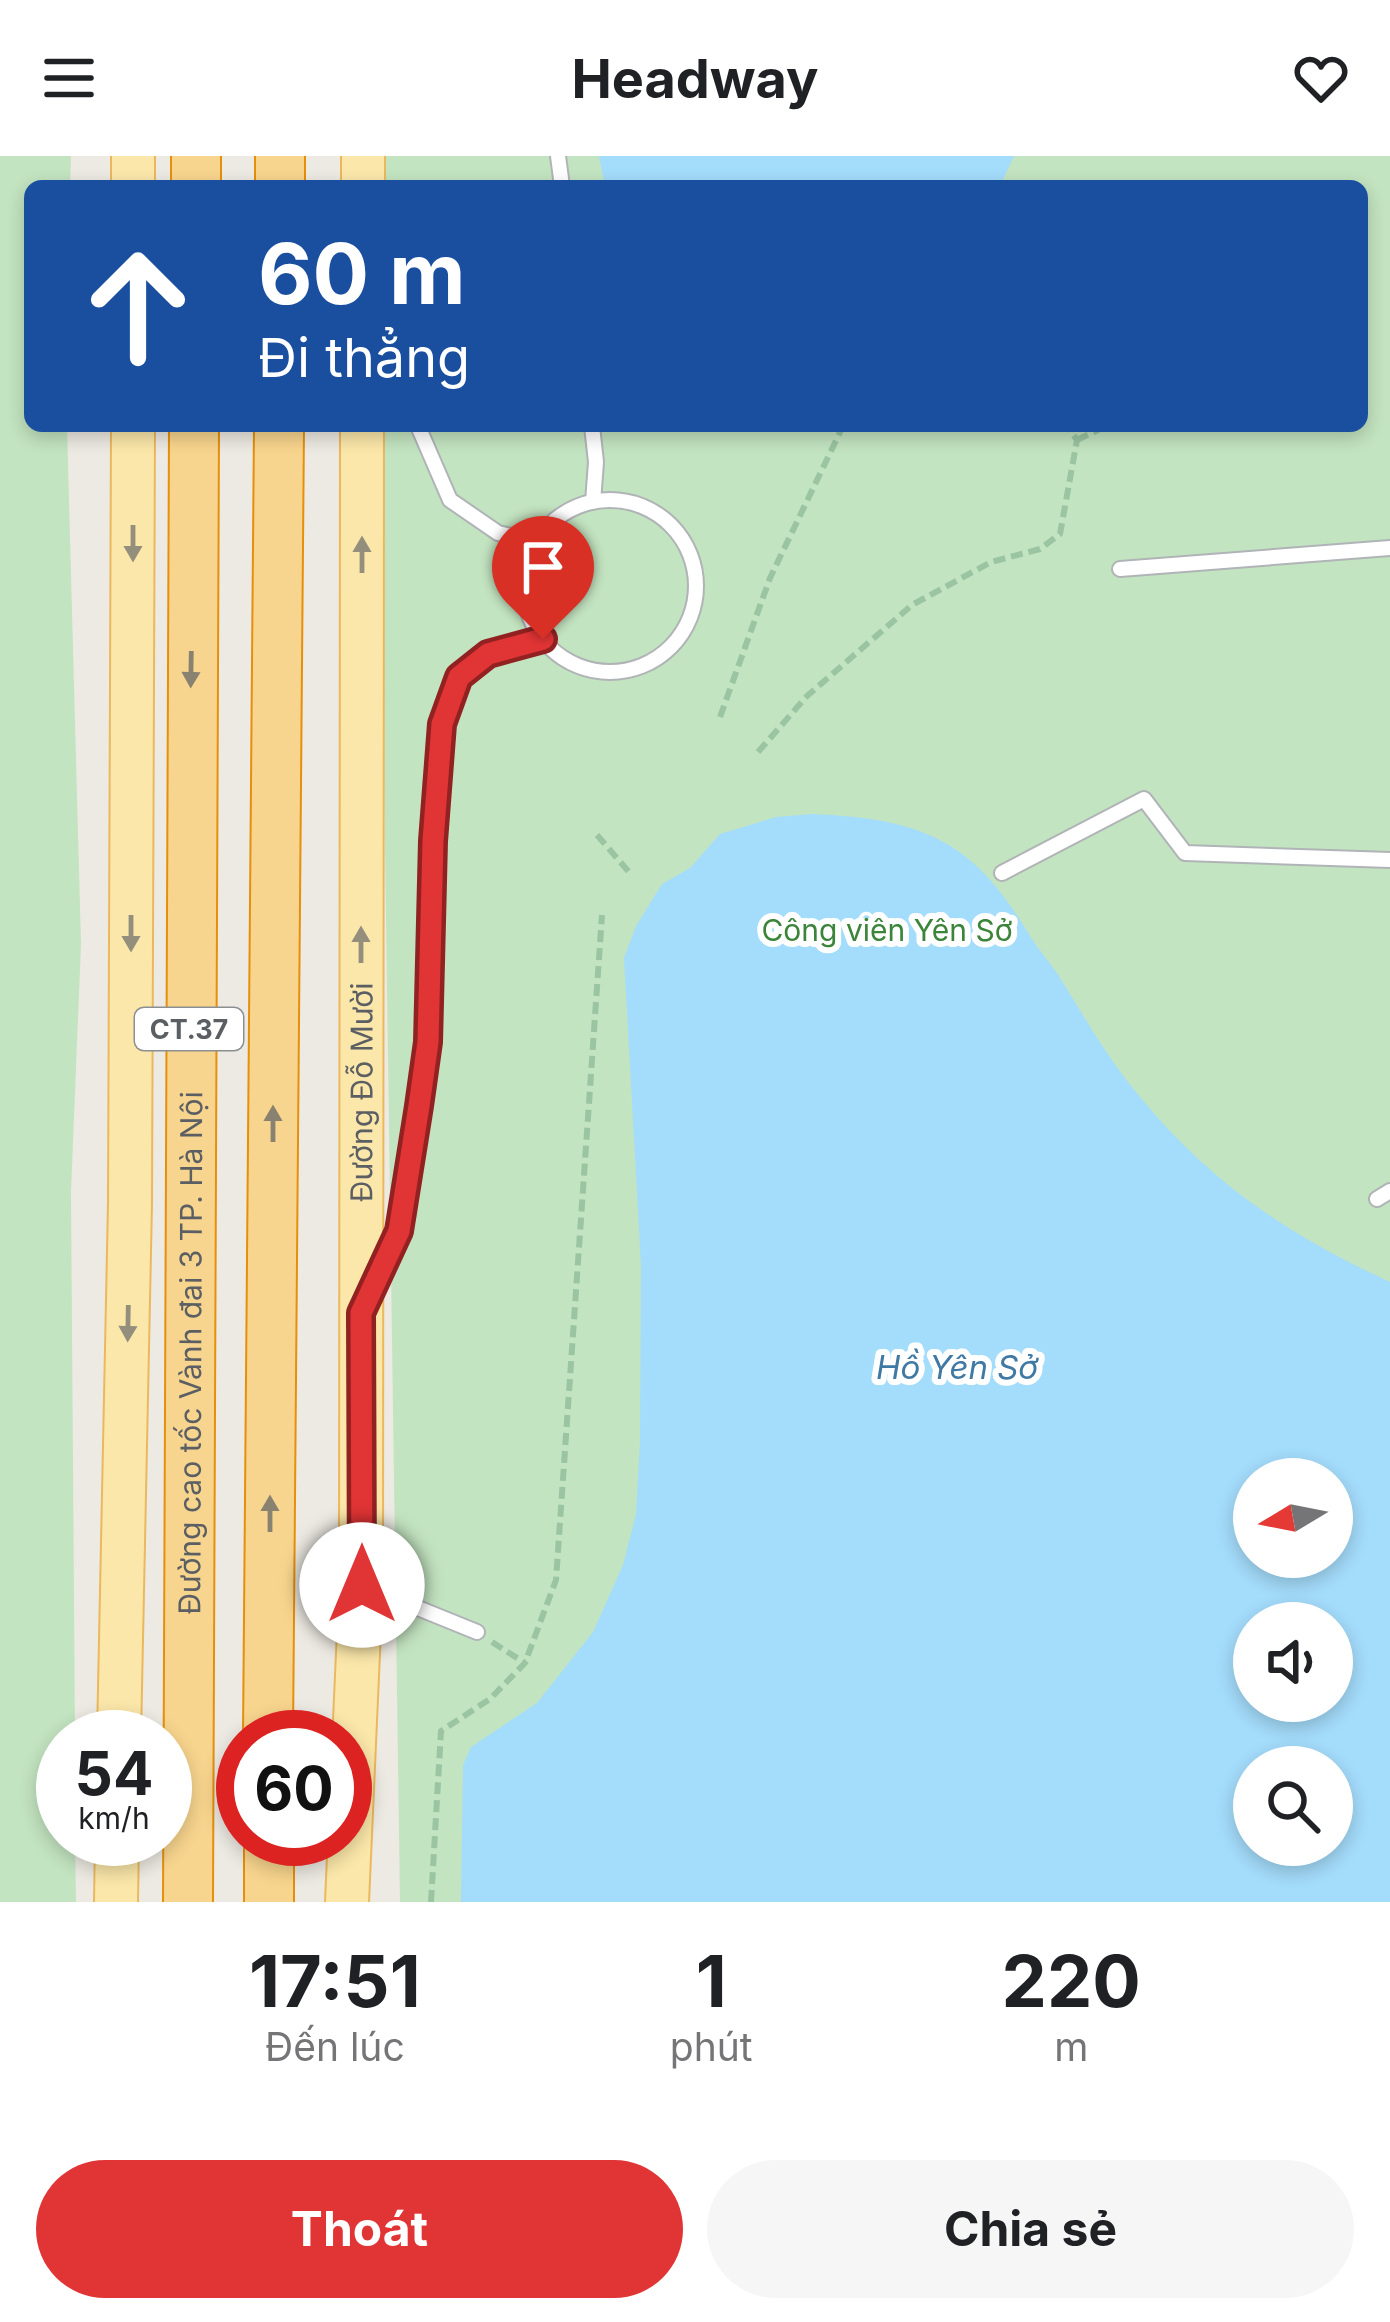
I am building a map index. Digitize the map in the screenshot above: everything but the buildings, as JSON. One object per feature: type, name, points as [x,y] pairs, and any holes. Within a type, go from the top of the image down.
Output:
[{"type":"highway","name":"Đường cao tốc Vành đai 3 TP. Hà Nội","points":[[188,1902],[194,432]]},
{"type":"highway","name":"CT.37","points":[[268,1710],[279,432]]},
{"type":"highway","points":[[268,1866],[269,1902]]},
{"type":"main road","points":[[120,1710],[130,1180],[133,432]]},
{"type":"main road","name":"Đường Đỗ Mười","points":[[347,1902],[362,1585],[362,432]]},
{"type":"main road","points":[[116,1902],[117,1866]]},
{"type":"lane","points":[[421,432],[450,500],[498,532],[536,542]]},
{"type":"lane","points":[[593,432],[593,502]]},
{"type":"lane","points":[[611,500],[646,508],[686,545],[696,580],[691,616],[672,646],[658,658],[624,671],[605,672],[570,662],[533,624],[525,591],[536,542],[560,516],[593,502],[611,500]]},
{"type":"lane","points":[[1120,569],[1390,548]]},
{"type":"lane","points":[[361,1313],[399,1231],[428,1042],[433,841],[442,724],[459,677],[488,654],[543,639]]},
{"type":"lane","points":[[1002,873],[1144,799],[1185,853],[1390,860]]},
{"type":"lane","points":[[362,1585],[477,1632]]},
{"type":"path","points":[[720,717],[770,578],[840,432]]},
{"type":"path","points":[[758,752],[807,697],[912,605],[991,562],[1040,549],[1060,534],[1077,440],[1071,432]]},
{"type":"path","points":[[1077,440],[1094,432]]},
{"type":"path","points":[[597,836],[629,872]]},
{"type":"path","points":[[430,1902],[441,1730],[490,1699],[525,1663],[556,1580],[602,915]]},
{"type":"path","points":[[477,1632],[525,1663]]},
{"type":"green space","points":[[0,156],[71,156],[70,180],[24,180],[24,432],[67,432],[81,944],[71,1192],[75,1710],[36,1710],[36,1866],[75,1866],[76,1902],[0,1902]]},
{"type":"green space","name":"Công viên Yên Sở","points":[[377,156],[1390,156],[1390,1902],[400,1902],[379,432],[1368,432],[1368,180],[377,180]]},
{"type":"water","points":[[599,156],[1014,156],[1003,180],[604,180]]},
{"type":"water","name":"Hồ Yên Sở","points":[[776,817],[857,817],[915,830],[961,853],[999,890],[1121,1073],[1188,1150],[1281,1223],[1390,1282],[1390,1902],[461,1902],[463,1765],[471,1747],[537,1703],[593,1632],[623,1565],[636,1514],[641,1266],[624,958],[636,926],[662,884],[690,868],[720,834]]},
{"type":"route","points":[[362,1585],[361,1313],[399,1231],[428,1042],[433,841],[442,724],[459,677],[488,654],[543,639]]}]
